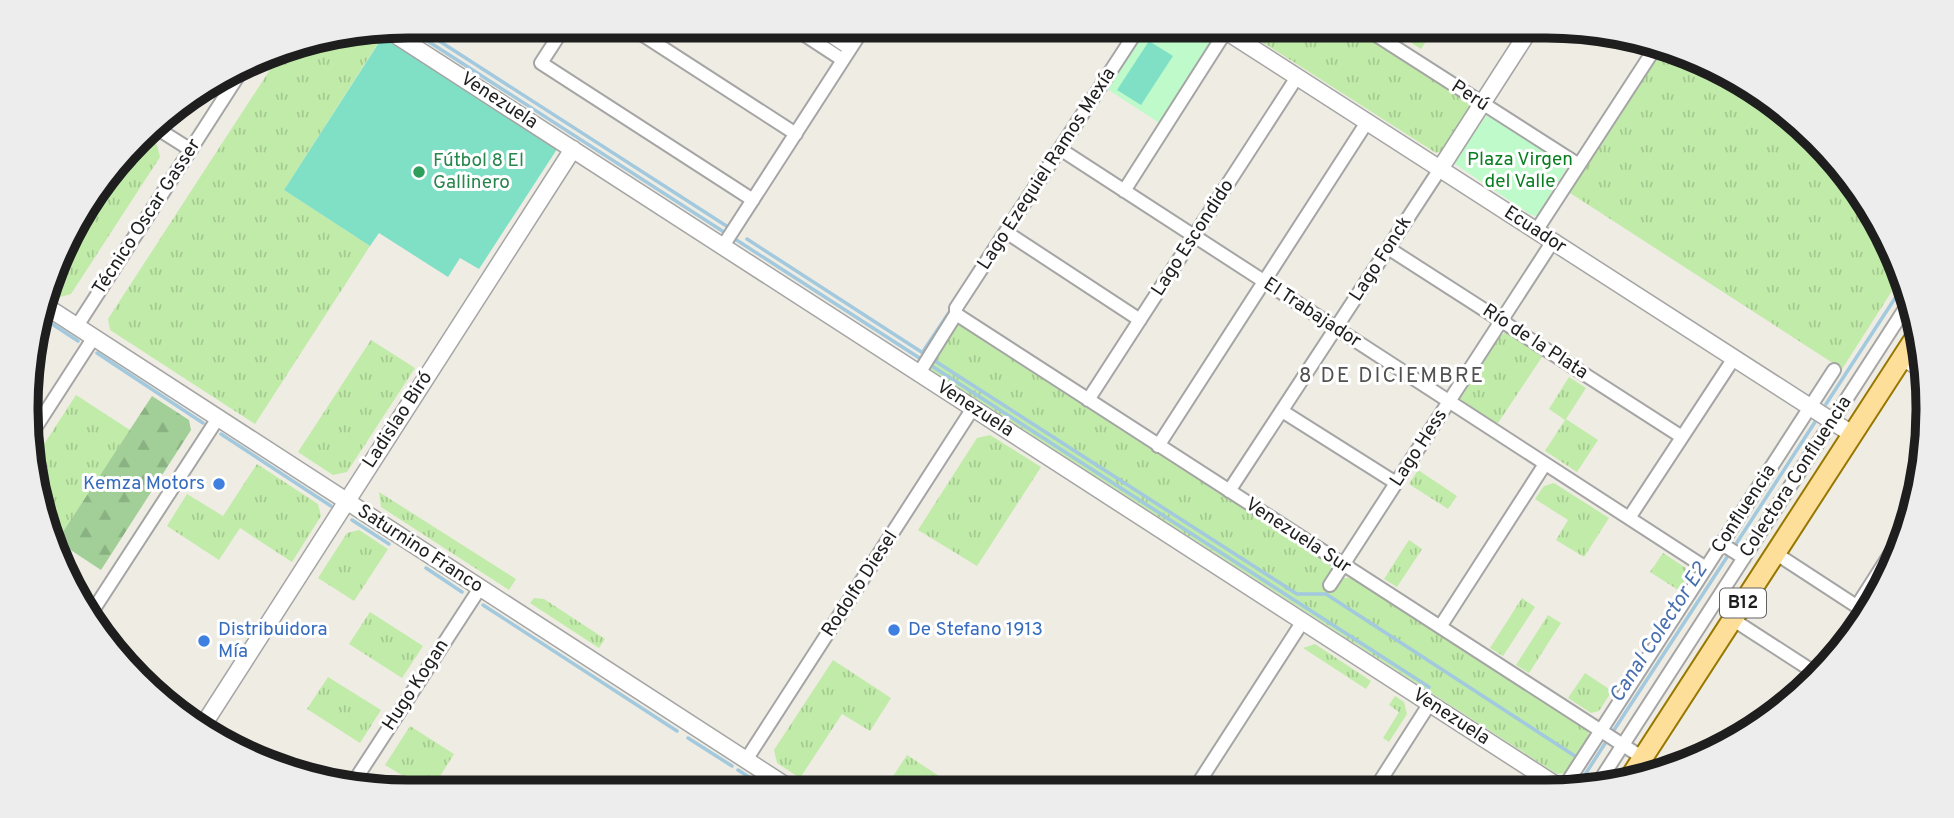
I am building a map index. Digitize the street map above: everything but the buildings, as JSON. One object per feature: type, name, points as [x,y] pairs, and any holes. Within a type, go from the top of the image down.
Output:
[{"type":"main road","name":"B12","points":[[1636,768],[1909,345]]},
{"type":"street","name":"Venezuela","points":[[401,38],[1548,780]]},
{"type":"street","points":[[557,38],[541,63],[753,200]]},
{"type":"street","points":[[648,38],[796,134]]},
{"type":"street","points":[[815,38],[847,54]]},
{"type":"street","points":[[829,38],[847,54]]},
{"type":"street","points":[[723,246],[857,38]]},
{"type":"street","name":"Lago Ezequiel Ramos Mexía","points":[[919,373],[1006,232],[1132,38]]},
{"type":"street","points":[[1124,191],[1217,38]]},
{"type":"street","name":"Ecuador","points":[[1236,38],[1852,434]]},
{"type":"street","name":"Perú","points":[[1381,38],[1579,165]]},
{"type":"street","name":"Lago Fonck","points":[[1229,491],[1523,38]]},
{"type":"street","points":[[1536,231],[1651,54]]},
{"type":"street","name":"Lago Escondido","points":[[1088,400],[1297,77]]},
{"type":"street","name":"Técnico Oscar Gasser","points":[[78,326],[234,83]]},
{"type":"street","points":[[1158,446],[1367,122]]},
{"type":"street","points":[[163,132],[191,150]]},
{"type":"street","name":"Ladislao Biró","points":[[207,719],[573,149]]},
{"type":"street","name":"El Trabajador","points":[[1059,149],[1706,568]]},
{"type":"street","points":[[1006,232],[1140,320]]},
{"type":"street","name":"Lago Hess","points":[[1330,585],[1553,241]]},
{"type":"street","name":"Río de la Plata","points":[[1388,248],[1682,437]]},
{"type":"street","name":"Saturnino Franco","points":[[52,310],[777,780]]},
{"type":"street","name":"Colectora Confluencia","points":[[1604,774],[1903,312]]},
{"type":"street","name":"Venezuela Sur","points":[[956,313],[1643,758]]},
{"type":"street","points":[[39,423],[94,337]]},
{"type":"street","points":[[1902,357],[1912,363]]},
{"type":"street","points":[[1629,518],[1734,358]]},
{"type":"street","name":"Confluencia","points":[[1566,779],[1601,731],[1835,370]]},
{"type":"street","name":"Rodolfo Diesel","points":[[746,760],[973,408]]},
{"type":"street","points":[[1282,411],[1396,483]]},
{"type":"street","points":[[96,606],[218,418]]},
{"type":"street","points":[[1440,627],[1545,464]]},
{"type":"street","points":[[1722,544],[1744,558]]},
{"type":"street","points":[[1775,553],[1858,607]]},
{"type":"street","name":"Hugo Kogan","points":[[357,775],[480,587]]},
{"type":"street","points":[[1732,619],[1809,669]]},
{"type":"street","points":[[1200,780],[1303,621]]},
{"type":"street","points":[[1381,780],[1430,703]]},
{"type":"green space","name":"Fútbol 8 El Gallinero","points":[[400,38],[561,143],[479,269],[460,258],[448,277],[379,233],[370,246],[284,190],[381,40]]},
{"type":"green space","points":[[1136,38],[1213,38],[1161,124],[1104,87]]},
{"type":"green space","points":[[1256,38],[1371,38],[1468,100],[1471,108],[1444,150],[1436,153]]},
{"type":"green space","points":[[1404,38],[1428,38],[1421,49]]},
{"type":"green space","points":[[380,40],[284,190],[370,246],[255,424],[110,330],[108,319],[273,65],[313,51]]},
{"type":"green space","points":[[1149,41],[1173,56],[1141,105],[1117,90]]},
{"type":"green space","points":[[1654,55],[1730,88],[1771,115],[1807,147],[1853,203],[1877,245],[1895,287],[1842,369],[1567,191]]},
{"type":"green space","name":"Plaza Virgen del Valle","points":[[1487,115],[1568,166],[1537,216],[1531,215],[1455,164],[1455,160]]},
{"type":"green space","points":[[152,142],[157,145],[160,157],[71,294],[60,297],[57,295],[67,267],[101,203],[147,147]]},
{"type":"green space","points":[[952,318],[1329,563],[1332,571],[1324,585],[1334,591],[1342,578],[1351,578],[1587,729],[1590,737],[1567,773],[1557,774],[922,364]]},
{"type":"green space","points":[[1509,331],[1544,354],[1496,426],[1460,399],[1501,335]]},
{"type":"green space","points":[[371,340],[415,368],[347,472],[333,475],[298,452]]},
{"type":"green space","points":[[1569,377],[1586,388],[1566,419],[1598,440],[1577,472],[1545,451],[1565,420],[1549,409]]},
{"type":"green space","points":[[76,395],[130,430],[61,535],[51,505],[41,449]]},
{"type":"green space","points":[[152,396],[189,420],[191,430],[101,570],[65,546],[61,535]]},
{"type":"green space","points":[[990,435],[1041,467],[977,566],[918,530],[977,438]]},
{"type":"green space","points":[[257,464],[318,504],[321,516],[292,562],[240,528],[219,560],[167,526],[187,494],[223,516]]},
{"type":"green space","points":[[1418,470],[1457,496],[1448,509],[1409,484]]},
{"type":"green space","points":[[1554,483],[1609,518],[1584,557],[1556,540],[1568,520],[1535,499],[1544,486]]},
{"type":"green space","points":[[379,492],[516,579],[509,590],[381,507]]},
{"type":"green space","points":[[359,530],[388,549],[354,601],[318,578],[347,533]]},
{"type":"green space","points":[[1409,540],[1422,549],[1397,587],[1384,579]]},
{"type":"green space","points":[[1663,553],[1686,568],[1688,576],[1678,590],[1650,572]]},
{"type":"green space","points":[[534,598],[544,599],[605,639],[599,648],[530,603]]},
{"type":"green space","points":[[1522,598],[1535,607],[1503,656],[1490,648]]},
{"type":"green space","points":[[370,612],[423,646],[402,678],[349,644]]},
{"type":"green space","points":[[1548,615],[1561,623],[1529,673],[1516,665]]},
{"type":"green space","points":[[1315,644],[1371,681],[1366,689],[1303,648]]},
{"type":"green space","points":[[833,660],[891,698],[870,731],[842,714],[800,778],[777,763],[774,750]]},
{"type":"green space","points":[[1585,673],[1612,691],[1599,711],[1591,713],[1568,698]]},
{"type":"green space","points":[[328,677],[381,710],[360,743],[307,709]]},
{"type":"green space","points":[[1395,696],[1404,702],[1407,714],[1389,742],[1383,738],[1399,712],[1389,705]]},
{"type":"green space","points":[[410,726],[454,754],[438,780],[410,780],[385,765]]},
{"type":"green space","points":[[907,755],[939,776],[937,780],[891,780]]},
{"type":"waterway","points":[[423,38],[727,234]]},
{"type":"waterway","points":[[435,38],[728,227]]},
{"type":"waterway","points":[[735,239],[1429,687],[1425,693]]},
{"type":"waterway","points":[[747,239],[923,353]]},
{"type":"waterway","name":"Canal Colector E2","points":[[1826,404],[1897,295]]},
{"type":"waterway","points":[[922,353],[952,308]]},
{"type":"waterway","points":[[49,322],[78,341]]},
{"type":"waterway","points":[[97,353],[203,423]]},
{"type":"waterway","points":[[935,361],[1297,594],[1326,594],[1578,758]]},
{"type":"waterway","name":"Canal Colector E2","points":[[1734,547],[1815,422]]},
{"type":"waterway","points":[[221,434],[331,506]]},
{"type":"waterway","points":[[352,520],[389,544]]},
{"type":"waterway","name":"Canal Colector E2","points":[[1614,730],[1729,554]]},
{"type":"waterway","points":[[426,568],[462,592]]},
{"type":"waterway","points":[[483,605],[677,731]]},
{"type":"waterway","points":[[688,738],[732,766]]},
{"type":"waterway","name":"Canal Colector E2","points":[[1583,777],[1606,742]]},
{"type":"waterway","points":[[738,770],[754,780]]},
{"type":"place","name":"Fútbol 8 El Gallinero","points":[[419,172]]},
{"type":"place","name":"Kemza Motors","points":[[219,484]]},
{"type":"place","name":"De Stefano 1913","points":[[894,630]]},
{"type":"place","name":"Distribuidora Mía","points":[[204,641]]},
{"type":"district","name":"8 DE DICIEMBRE","points":[[1392,376]]}]
